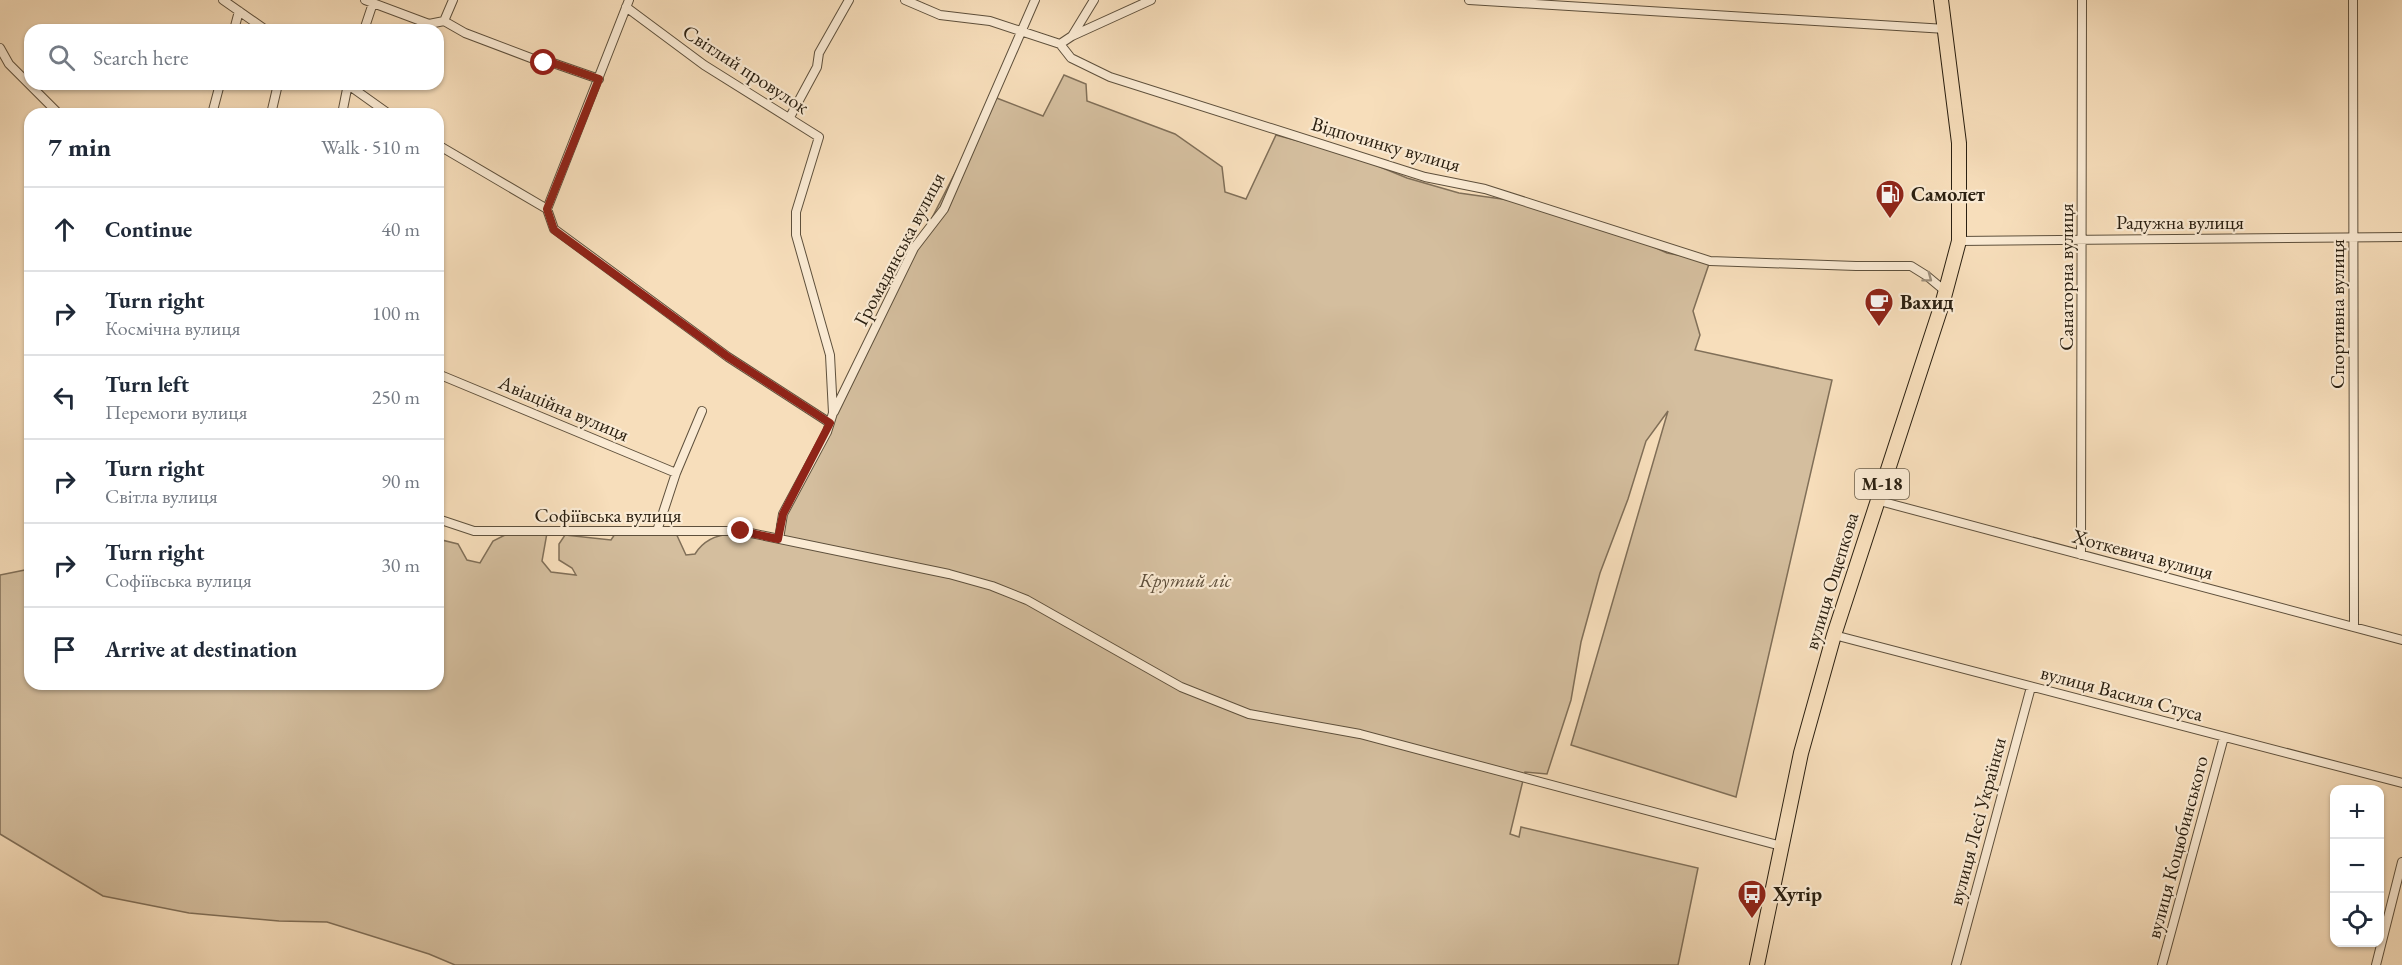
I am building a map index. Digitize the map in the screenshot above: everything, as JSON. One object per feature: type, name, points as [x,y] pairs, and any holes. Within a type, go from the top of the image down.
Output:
[{"type":"highway","name":"вулиця Ощепкова","points":[[1757,965],[1801,753],[1834,635],[1959,241],[1959,143],[1941,0]]},
{"type":"street","points":[[223,0],[257,24]]},
{"type":"street","points":[[444,21],[453,0]]},
{"type":"street","points":[[790,117],[817,67],[819,52],[849,0]]},
{"type":"street","points":[[904,0],[939,15],[990,21],[1060,45],[1072,36],[1151,0]]},
{"type":"street","name":"Громадянська вулиця","points":[[833,413],[914,248],[944,208],[1035,0]]},
{"type":"street","points":[[1072,36],[1094,0]]},
{"type":"street","points":[[1469,0],[1946,29]]},
{"type":"street","name":"Санаторна вулиця","points":[[2081,555],[2082,0]]},
{"type":"street","name":"Спортивна вулиця","points":[[2353,0],[2354,627]]},
{"type":"street","points":[[365,24],[369,2],[429,24],[444,21],[465,33],[544,63],[553,63],[599,79]]},
{"type":"street","points":[[627,4],[547,209],[554,230],[728,357],[830,423]]},
{"type":"street","name":"Світлий провулок","points":[[627,4],[704,65],[819,137],[796,212],[796,235],[830,355],[833,413]]},
{"type":"street","points":[[236,24],[239,11]]},
{"type":"street","name":"Відпочинку вулиця","points":[[1060,45],[1071,58],[1110,77],[1425,177],[1485,189],[1710,261],[1911,266],[1945,291]]},
{"type":"street","points":[[0,48],[9,64],[24,79]]},
{"type":"street","points":[[35,90],[53,108]]},
{"type":"street","points":[[214,108],[218,90]]},
{"type":"street","points":[[272,108],[277,90]]},
{"type":"street","points":[[343,108],[347,90]]},
{"type":"street","points":[[356,90],[381,108]]},
{"type":"street","points":[[444,149],[547,209]]},
{"type":"street","name":"Радужна вулиця","points":[[1959,241],[2402,237]]},
{"type":"street","name":"Авіаційна вулиця","points":[[444,376],[676,473]]},
{"type":"street","points":[[657,531],[676,473],[702,411]]},
{"type":"street","points":[[778,539],[783,514],[833,413]]},
{"type":"street","name":"Хоткевича вулиця","points":[[1876,500],[2402,640]]},
{"type":"street","name":"Софіївська вулиця","points":[[444,521],[474,531],[741,531],[949,574],[992,586],[1027,600],[1181,687],[1249,714],[1360,734],[1781,846]]},
{"type":"street","name":"вулиця Василя Стуса","points":[[1834,635],[2402,783]]},
{"type":"street","name":"вулиця Лесі Українки","points":[[1956,965],[2031,687]]},
{"type":"street","name":"вулиця Коцюбинського","points":[[2162,965],[2224,737]]},
{"type":"street","points":[[2376,965],[2402,862]]},
{"type":"green space","name":"Крутий ліс","points":[[1064,75],[1086,84],[1087,101],[1175,134],[1222,167],[1225,192],[1246,199],[1276,135],[1351,155],[1407,178],[1459,193],[1523,202],[1621,232],[1667,253],[1710,261],[1693,311],[1700,335],[1695,350],[1832,380],[1736,797],[1571,745],[1668,411],[1646,441],[1628,499],[1600,573],[1581,642],[1571,700],[1547,774],[1525,772],[1510,834],[1519,837],[1521,827],[1698,868],[1678,965],[455,965],[429,954],[327,922],[279,921],[189,913],[103,896],[0,834],[0,575],[24,570],[24,690],[444,690],[444,540],[458,544],[467,560],[480,563],[493,541],[507,534],[547,533],[542,561],[551,572],[576,575],[572,568],[559,560],[559,544],[565,535],[611,540],[617,531],[674,529],[686,555],[695,554],[702,545],[721,535],[743,534],[776,539],[777,524],[829,433],[837,403],[994,97],[1043,116]]},
{"type":"place","name":"Самолет","points":[[1890,220]]},
{"type":"place","name":"Вахид","points":[[1879,328]]},
{"type":"place","name":"Хутір","points":[[1752,920]]},
{"type":"route","points":[[544,63],[553,63],[599,79],[547,209],[554,230],[728,357],[830,423],[783,514],[778,539],[741,531]]}]
